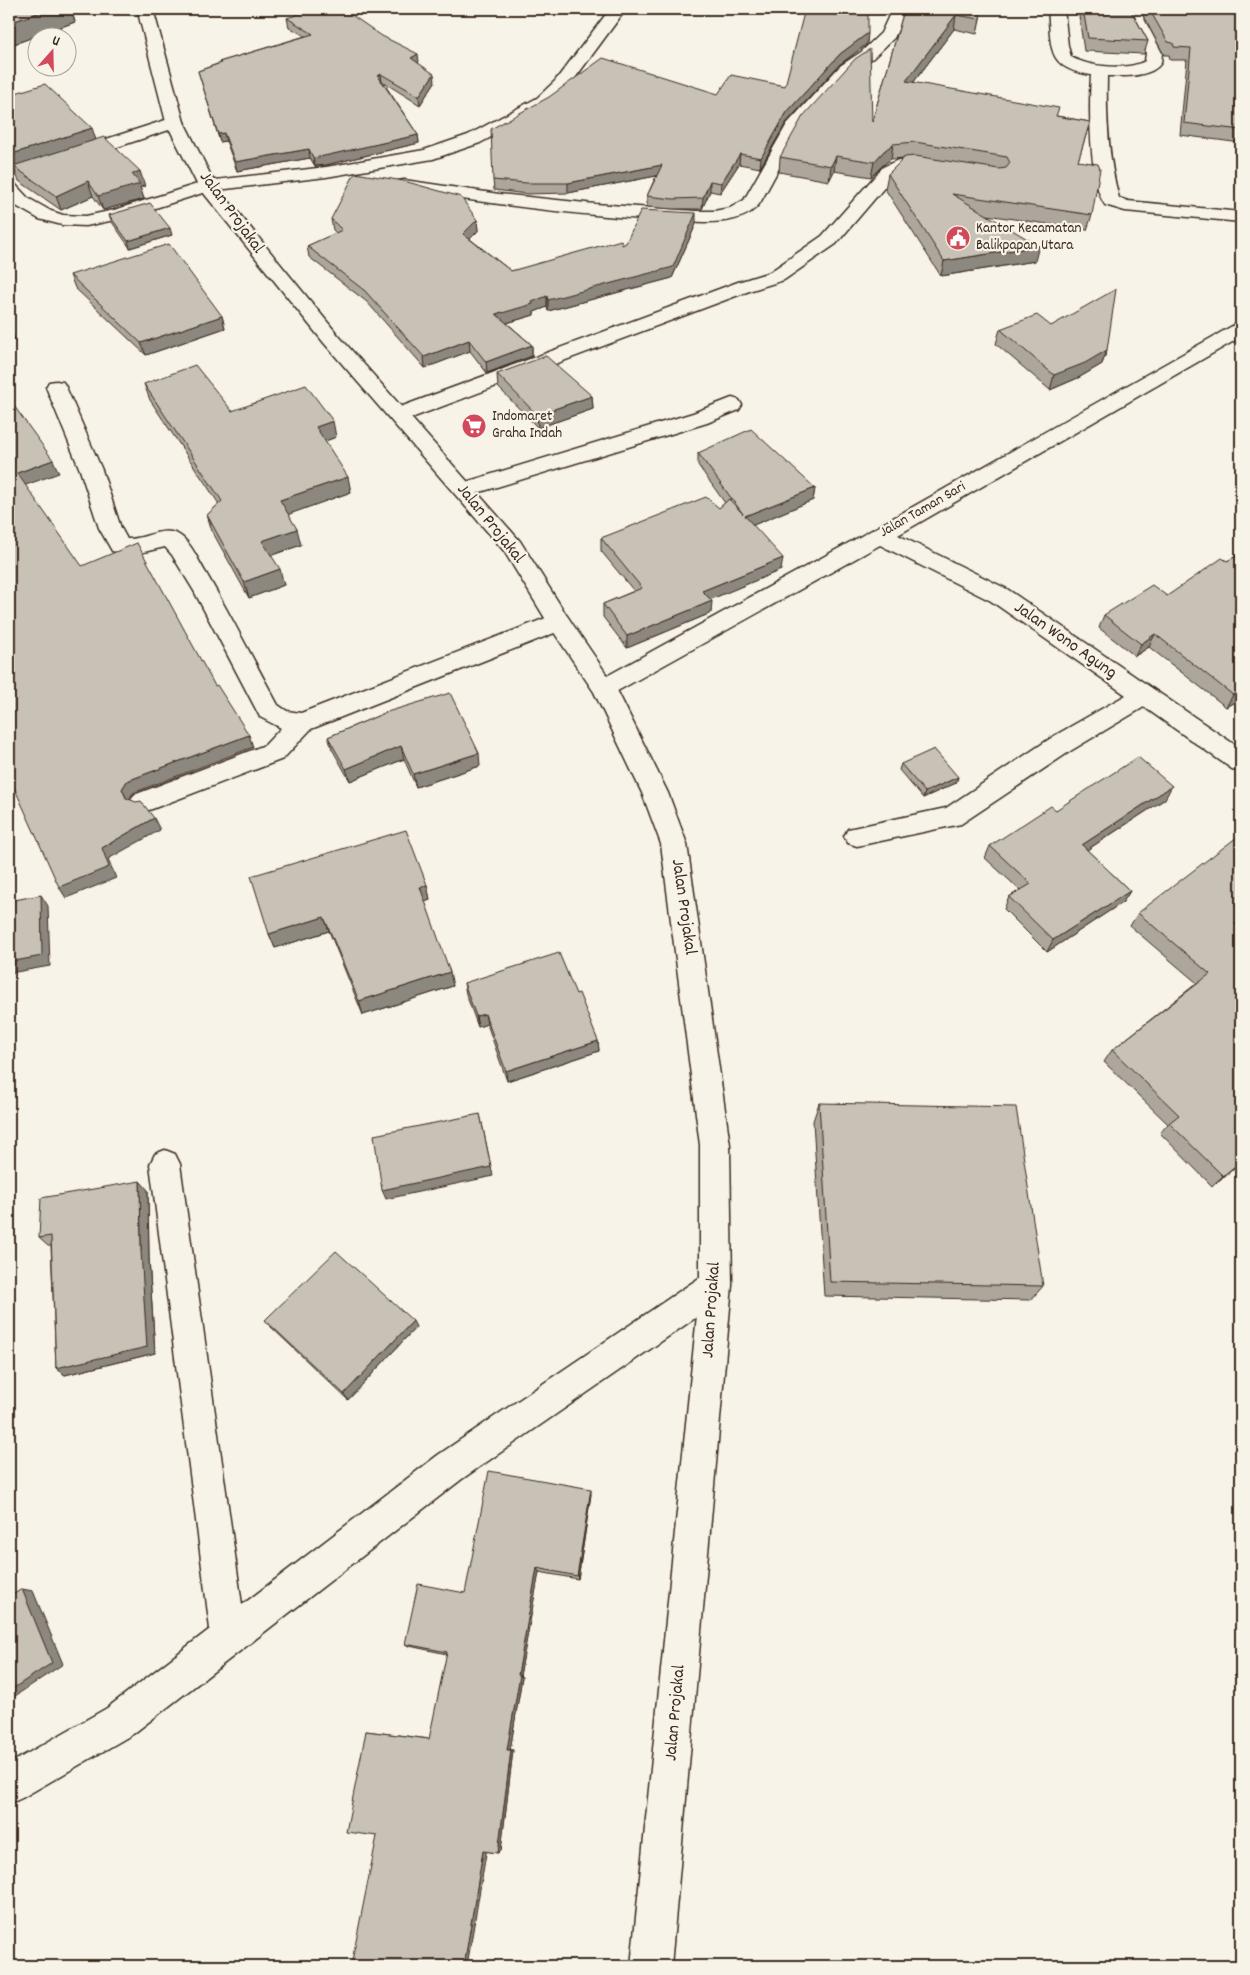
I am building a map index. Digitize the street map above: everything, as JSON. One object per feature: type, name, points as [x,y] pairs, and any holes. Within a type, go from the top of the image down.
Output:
[{"type":"street","name":"Jalan Projakal","points":[[145,9],[176,122],[207,186],[331,339],[399,414],[512,546],[604,688],[655,792],[674,844],[715,1145],[716,1285],[652,1966]]},
{"type":"street","points":[[9,188],[22,202],[45,215],[62,220],[86,221],[118,214],[207,186],[326,172],[427,155],[474,139],[544,102],[561,85],[618,9]]},
{"type":"street","points":[[392,183],[476,197],[618,212],[695,216],[730,214],[744,209],[751,202],[793,128],[846,69],[867,55],[888,35],[900,9]]},
{"type":"street","points":[[1056,9],[1060,46],[1064,60],[1078,68],[1099,71],[1136,69],[1148,67],[1152,63],[1154,53],[1134,15]]},
{"type":"street","points":[[1099,71],[1098,93],[1103,159],[1111,201],[1125,206],[1241,217]]},
{"type":"street","points":[[63,158],[176,122]]},
{"type":"street","points":[[399,414],[777,276],[829,240],[889,171],[898,165],[912,164],[944,168]]},
{"type":"street","points":[[326,172],[373,180]]},
{"type":"street","name":"Jalan Taman Sari","points":[[604,688],[880,535],[1241,329]]},
{"type":"street","points":[[56,387],[91,470],[110,528],[120,546],[132,547],[163,539],[174,541],[200,582],[269,711],[282,719],[302,722]]},
{"type":"street","points":[[464,490],[700,418],[732,405]]},
{"type":"street","name":"Jalan Wono Agung","points":[[880,535],[999,595],[1241,762]]},
{"type":"street","points":[[143,802],[274,752],[302,722],[560,622]]},
{"type":"street","points":[[858,836],[912,827],[952,817],[1063,743],[1144,696]]},
{"type":"street","points":[[165,1164],[229,1637]]},
{"type":"street","points":[[9,1785],[120,1721],[450,1467],[716,1285]]},
{"type":"building","points":[[9,9],[49,9],[9,23]]},
{"type":"building","points":[[314,9],[343,9],[382,36],[418,54],[411,58],[434,74],[419,96],[381,74],[378,76],[418,135],[313,158],[309,149],[235,162],[224,133],[218,134],[198,71],[221,63],[219,62],[313,34],[287,18]]},
{"type":"building","points":[[805,9],[868,9],[868,33],[840,54],[787,112],[761,158],[740,154],[721,183],[710,181],[703,198],[673,199],[647,196],[662,165],[568,183],[526,183],[493,180],[491,129],[549,97],[603,58],[718,94],[731,75],[785,86]]},
{"type":"building","points":[[905,9],[981,9],[980,19],[956,15],[906,81],[1059,108],[1056,116],[1090,122],[1078,161],[1098,164],[1100,169],[1092,215],[952,194],[1039,246],[944,261],[888,174],[905,157],[915,156],[999,169],[1006,168],[1010,163],[1007,157],[915,142],[893,144],[874,162],[836,156],[831,166],[780,157],[803,116],[855,59],[870,49],[872,122]]},
{"type":"building","points":[[1083,9],[1130,9],[1148,41],[1088,38]]},
{"type":"building","points":[[1149,9],[1241,9],[1241,130],[1184,123],[1191,48],[1174,47],[1173,43],[1168,42]]},
{"type":"building","points":[[45,84],[92,128],[9,155],[9,95]]},
{"type":"building","points":[[104,137],[140,171],[132,174],[140,184],[98,196],[88,181],[56,196],[13,166]]},
{"type":"building","points":[[355,173],[404,181],[461,197],[477,220],[463,234],[511,271],[621,240],[622,245],[626,243],[641,210],[696,213],[673,267],[548,300],[547,296],[532,302],[533,304],[496,314],[532,345],[486,362],[469,340],[424,357],[365,291],[307,246],[342,230],[331,219]]},
{"type":"building","points":[[150,203],[170,228],[128,241],[109,215]]},
{"type":"building","points":[[169,244],[222,316],[141,343],[70,275]]},
{"type":"building","points":[[1116,289],[1107,350],[1085,363],[1054,375],[1000,329],[1037,315],[1051,326]]},
{"type":"building","points":[[546,356],[592,396],[537,415],[497,374]]},
{"type":"building","points":[[195,365],[232,411],[306,385],[333,421],[316,427],[348,477],[280,500],[297,529],[262,541],[280,569],[244,582],[207,515],[222,501],[144,384]]},
{"type":"building","points":[[9,399],[53,460],[17,473],[82,566],[137,543],[215,686],[217,685],[249,735],[127,781],[122,789],[126,798],[136,802],[141,801],[154,818],[102,848],[109,867],[59,887],[9,776]]},
{"type":"building","points":[[751,429],[815,488],[745,516],[783,558],[702,591],[712,601],[627,636],[603,604],[642,588],[601,538],[706,497],[719,508],[729,499],[743,514],[698,453]]},
{"type":"building","points":[[1241,554],[1241,690],[1233,695],[1155,634],[1141,644],[1104,615],[1152,585],[1167,596],[1222,558],[1227,561]]},
{"type":"building","points":[[450,693],[479,753],[413,774],[401,746],[346,769],[328,737],[387,712]]},
{"type":"building","points":[[934,749],[958,777],[925,792],[901,764]]},
{"type":"building","points":[[1138,757],[1172,786],[1082,845],[1130,891],[1053,940],[1009,897],[1031,884],[990,846],[1051,806],[1056,810]]},
{"type":"building","points":[[406,830],[427,885],[420,887],[450,972],[359,1001],[324,917],[269,934],[251,876]]},
{"type":"building","points":[[1241,834],[1241,919],[1235,924],[1241,929],[1241,1042],[1238,1045],[1241,1048],[1241,1161],[1223,1176],[1169,1123],[1179,1115],[1112,1050],[1210,974],[1138,913]]},
{"type":"building","points":[[41,895],[42,956],[9,962],[9,901]]},
{"type":"building","points":[[559,953],[576,994],[579,993],[598,1041],[506,1071],[485,1014],[476,1016],[464,983]]},
{"type":"building","points":[[819,1103],[1016,1107],[1043,1286],[830,1282]]},
{"type":"building","points":[[480,1114],[491,1167],[382,1190],[374,1135]]},
{"type":"building","points":[[140,1181],[141,1251],[147,1347],[56,1368],[51,1236],[39,1238],[41,1198]]},
{"type":"building","points":[[336,1251],[413,1321],[344,1394],[265,1320]]},
{"type":"building","points":[[489,1471],[591,1489],[577,1576],[537,1568],[507,1750],[511,1750],[498,1853],[483,1851],[464,1966],[351,1966],[377,1836],[346,1832],[366,1731],[429,1739],[447,1652],[405,1644],[418,1584],[465,1593]]},
{"type":"building","points":[[22,1589],[52,1663],[9,1691],[9,1597]]},
{"type":"place","name":"Kantor Kecamatan Balikpapan Utara","points":[[958,238]]},
{"type":"place","name":"Indomaret Graha Indah","points":[[474,426]]}]
